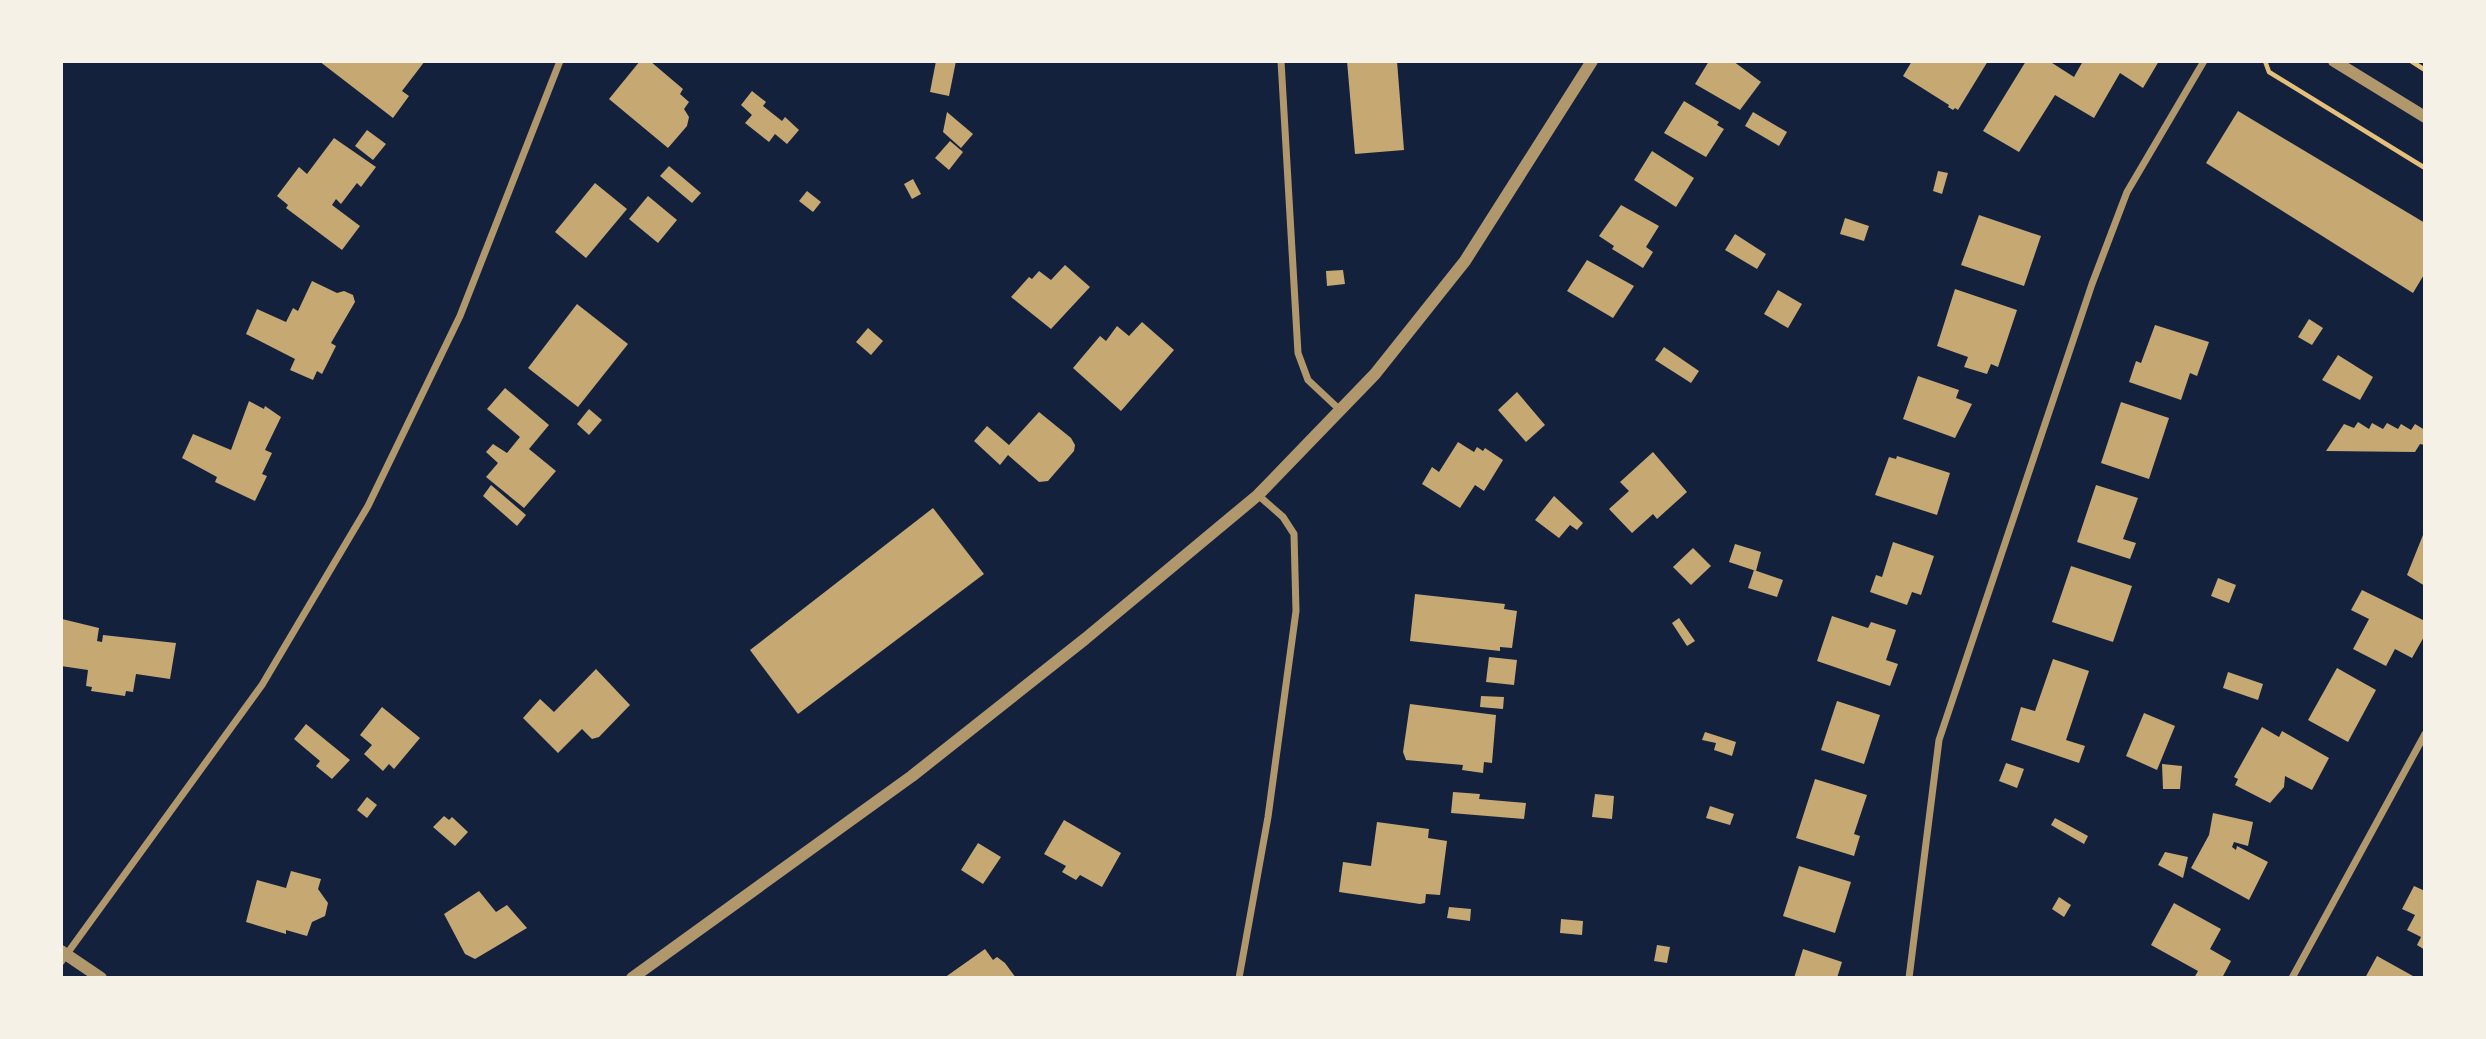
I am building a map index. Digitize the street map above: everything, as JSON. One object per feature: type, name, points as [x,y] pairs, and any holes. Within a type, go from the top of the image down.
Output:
[{"type":"street","points":[[101,978],[64,956],[262,685],[368,506],[460,316],[559,61]]},
{"type":"street","points":[[1281,61],[1297,353],[1308,380],[1340,410]]},
{"type":"street","points":[[632,978],[912,776],[1085,639],[1258,495],[1375,374],[1465,261],[1592,61]]},
{"type":"street","points":[[1909,978],[1939,740],[2092,284],[2127,192],[2204,61]]},
{"type":"street","points":[[2334,61],[2425,117]]},
{"type":"street","points":[[1238,978],[1268,817],[1296,611],[1294,534],[1283,517],[1258,495]]},
{"type":"street","points":[[2292,978],[2425,734]]},
{"type":"path","points":[[2265,61],[2269,72],[2425,168]]},
{"type":"path","points":[[2411,61],[2425,70]]},
{"type":"building","points":[[319,61],[425,61],[402,91],[409,96],[393,118]]},
{"type":"building","points":[[640,61],[650,61],[683,89],[680,94],[689,102],[684,109],[689,117],[687,126],[668,148],[609,99]]},
{"type":"building","points":[[936,61],[956,61],[949,96],[930,92]]},
{"type":"building","points":[[1347,61],[1397,61],[1404,150],[1355,154]]},
{"type":"building","points":[[1709,61],[1733,61],[1761,82],[1740,110],[1695,84]]},
{"type":"building","points":[[1912,61],[1988,61],[1958,110],[1953,110],[1903,76]]},
{"type":"building","points":[[2026,61],[2049,61],[2074,77],[2083,61],[2159,61],[2143,88],[2120,73],[2094,118],[2055,95],[2019,152],[1983,131]]},
{"type":"building","points":[[752,91],[766,102],[763,106],[782,121],[785,117],[799,130],[787,144],[775,134],[769,142],[745,123],[752,115],[741,105]]},
{"type":"building","points":[[1684,101],[1719,122],[1717,125],[1724,129],[1706,157],[1664,133]]},
{"type":"building","points":[[2238,111],[2425,223],[2425,273],[2413,293],[2206,163]]},
{"type":"building","points":[[947,112],[973,134],[961,148],[943,132]]},
{"type":"building","points":[[1753,112],[1787,132],[1779,146],[1745,126]]},
{"type":"building","points":[[367,130],[386,144],[373,160],[355,146]]},
{"type":"building","points":[[334,138],[376,167],[361,187],[357,183],[341,204],[336,199],[332,205],[360,226],[342,250],[286,208],[288,205],[277,196],[299,167],[307,174]]},
{"type":"building","points":[[950,141],[963,152],[949,170],[935,158]]},
{"type":"building","points":[[1652,151],[1694,178],[1676,207],[1634,180]]},
{"type":"building","points":[[669,166],[701,193],[692,203],[660,176]]},
{"type":"building","points":[[1938,171],[1948,173],[1942,194],[1933,191]]},
{"type":"building","points":[[913,179],[921,194],[912,199],[904,184]]},
{"type":"building","points":[[595,183],[627,209],[586,258],[555,232]]},
{"type":"building","points":[[807,191],[821,202],[813,212],[799,201]]},
{"type":"building","points":[[648,196],[677,220],[658,243],[629,219]]},
{"type":"building","points":[[1621,205],[1659,226],[1646,247],[1653,252],[1643,268],[1612,249],[1614,246],[1599,236]]},
{"type":"building","points":[[1979,215],[2041,236],[2024,286],[1961,265]]},
{"type":"building","points":[[1845,218],[1869,226],[1864,241],[1840,234]]},
{"type":"building","points":[[1735,234],[1766,254],[1757,269],[1725,250]]},
{"type":"building","points":[[1587,260],[1634,286],[1613,318],[1567,291]]},
{"type":"building","points":[[1065,265],[1090,287],[1051,329],[1011,297],[1029,277],[1032,279],[1039,271],[1051,280]]},
{"type":"building","points":[[1343,270],[1345,284],[1327,286],[1326,271]]},
{"type":"building","points":[[312,281],[337,293],[344,291],[353,295],[355,302],[331,343],[336,346],[322,374],[317,371],[313,380],[290,370],[295,359],[246,334],[257,309],[286,322],[293,308],[298,311]]},
{"type":"building","points":[[1955,289],[2017,310],[1998,367],[1991,364],[1987,374],[1964,367],[1968,357],[1937,346]]},
{"type":"building","points":[[1778,290],[1802,304],[1788,328],[1764,314]]},
{"type":"building","points":[[577,304],[628,344],[578,407],[528,368]]},
{"type":"building","points":[[2309,319],[2323,328],[2312,345],[2298,337]]},
{"type":"building","points":[[1142,322],[1174,350],[1121,411],[1073,368],[1100,336],[1106,341],[1117,326],[1129,336]]},
{"type":"building","points":[[2155,325],[2209,342],[2197,376],[2190,373],[2181,400],[2129,382],[2136,361],[2141,363]]},
{"type":"building","points":[[868,328],[883,341],[871,355],[856,342]]},
{"type":"building","points":[[1664,347],[1699,371],[1691,383],[1655,360]]},
{"type":"building","points":[[2338,355],[2373,377],[2360,400],[2322,380]]},
{"type":"building","points":[[1918,376],[1959,390],[1956,398],[1972,404],[1955,438],[1903,419]]},
{"type":"building","points":[[505,388],[549,425],[529,449],[556,471],[524,508],[486,477],[498,463],[486,452],[493,444],[507,453],[520,437],[487,409]]},
{"type":"building","points":[[1517,392],[1545,425],[1526,442],[1498,410]]},
{"type":"building","points":[[249,401],[264,409],[265,406],[281,417],[265,450],[272,453],[262,474],[267,476],[255,501],[215,482],[217,477],[182,458],[193,434],[231,450]]},
{"type":"building","points":[[2121,402],[2169,418],[2149,479],[2101,463]]},
{"type":"building","points":[[589,409],[602,420],[589,435],[577,424]]},
{"type":"building","points":[[1039,412],[1071,438],[1075,445],[1074,451],[1048,481],[1039,482],[1008,455],[1000,465],[974,441],[987,426],[1009,445]]},
{"type":"building","points":[[2358,422],[2369,429],[2372,423],[2383,429],[2387,423],[2398,429],[2401,424],[2411,430],[2415,424],[2425,430],[2425,445],[2420,444],[2415,452],[2326,451],[2344,424],[2354,428]]},
{"type":"building","points":[[1458,442],[1474,452],[1477,447],[1483,451],[1485,448],[1503,460],[1484,491],[1475,485],[1460,508],[1422,484],[1432,467],[1439,472]]},
{"type":"building","points":[[1653,452],[1687,492],[1657,519],[1653,514],[1632,533],[1609,509],[1629,491],[1620,482]]},
{"type":"building","points":[[1897,456],[1950,473],[1937,515],[1875,495],[1889,457],[1896,459]]},
{"type":"building","points":[[491,485],[526,515],[517,526],[483,496]]},
{"type":"building","points":[[2096,485],[2138,498],[2123,539],[2136,543],[2130,559],[2077,542]]},
{"type":"building","points":[[1554,496],[1583,523],[1577,530],[1570,525],[1559,538],[1535,520]]},
{"type":"building","points":[[933,508],[984,574],[798,714],[750,650]]},
{"type":"building","points":[[2425,530],[2425,586],[2407,575]]},
{"type":"building","points":[[1893,542],[1934,556],[1921,595],[1912,592],[1907,605],[1870,592],[1876,575],[1882,577]]},
{"type":"building","points":[[1735,544],[1761,552],[1756,571],[1729,562]]},
{"type":"building","points":[[1693,548],[1711,566],[1691,585],[1673,567]]},
{"type":"building","points":[[2071,566],[2132,586],[2113,642],[2052,622]]},
{"type":"building","points":[[1754,570],[1783,580],[1777,597],[1748,588]]},
{"type":"building","points":[[2218,578],[2236,585],[2229,603],[2211,596]]},
{"type":"building","points":[[2362,590],[2425,621],[2425,635],[2412,658],[2395,649],[2386,666],[2353,649],[2369,619],[2351,610]]},
{"type":"building","points":[[1415,594],[1505,604],[1504,609],[1517,611],[1512,648],[1500,647],[1500,651],[1410,641]]},
{"type":"building","points":[[1832,616],[1868,628],[1871,622],[1896,630],[1886,660],[1898,664],[1890,686],[1817,661]]},
{"type":"building","points":[[1679,618],[1695,641],[1687,646],[1672,623]]},
{"type":"building","points":[[62,619],[99,628],[97,641],[102,642],[103,635],[176,643],[170,679],[136,674],[133,692],[126,691],[125,696],[91,691],[92,687],[86,686],[88,670],[61,666]]},
{"type":"building","points":[[1489,657],[1517,660],[1514,685],[1486,682]]},
{"type":"building","points":[[2053,659],[2089,671],[2066,740],[2085,746],[2079,763],[2011,740],[2021,707],[2035,711]]},
{"type":"building","points":[[2337,668],[2376,690],[2348,742],[2308,720]]},
{"type":"building","points":[[596,669],[630,705],[599,737],[592,739],[582,729],[558,753],[523,718],[540,699],[554,712]]},
{"type":"building","points":[[2228,672],[2263,684],[2258,700],[2223,688]]},
{"type":"building","points":[[1481,696],[1504,697],[1503,709],[1480,707]]},
{"type":"building","points":[[1837,701],[1880,715],[1864,764],[1821,750]]},
{"type":"building","points":[[1410,704],[1496,715],[1492,763],[1484,762],[1483,773],[1462,770],[1463,765],[1406,760],[1403,752]]},
{"type":"building","points":[[382,707],[420,738],[394,769],[389,764],[383,771],[364,754],[372,745],[360,735]]},
{"type":"building","points":[[2144,713],[2175,726],[2157,770],[2126,756]]},
{"type":"building","points":[[306,724],[350,760],[332,779],[316,766],[320,761],[294,739]]},
{"type":"building","points":[[2262,727],[2279,737],[2282,731],[2329,758],[2312,790],[2285,776],[2284,787],[2270,803],[2235,785],[2238,779],[2234,777]]},
{"type":"building","points":[[1705,732],[1736,742],[1732,756],[1714,750],[1716,743],[1702,740]]},
{"type":"building","points":[[2006,763],[2024,769],[2017,788],[1999,781]]},
{"type":"building","points":[[2162,764],[2182,766],[2180,789],[2163,789]]},
{"type":"building","points":[[1815,779],[1867,795],[1854,834],[1860,836],[1854,856],[1796,838]]},
{"type":"building","points":[[1453,792],[1480,794],[1479,799],[1526,803],[1524,819],[1451,813]]},
{"type":"building","points":[[1595,794],[1614,796],[1612,819],[1592,817]]},
{"type":"building","points":[[367,797],[377,805],[367,818],[357,810]]},
{"type":"building","points":[[1710,806],[1734,814],[1730,825],[1706,818]]},
{"type":"building","points":[[2213,813],[2253,822],[2248,846],[2234,842],[2232,847],[2236,850],[2237,846],[2268,862],[2249,900],[2191,868],[2209,835]]},
{"type":"building","points":[[444,816],[449,820],[452,817],[468,832],[455,846],[433,827]]},
{"type":"building","points":[[2055,818],[2088,836],[2084,844],[2051,825]]},
{"type":"building","points":[[1064,820],[1121,853],[1102,887],[1080,875],[1076,880],[1062,872],[1066,866],[1044,854]]},
{"type":"building","points":[[1377,822],[1429,829],[1428,838],[1447,841],[1440,895],[1426,894],[1425,903],[1420,904],[1339,892],[1343,862],[1371,866]]},
{"type":"building","points":[[978,843],[1001,857],[983,884],[961,870]]},
{"type":"building","points":[[2165,852],[2188,857],[2183,878],[2158,865]]},
{"type":"building","points":[[1799,866],[1851,882],[1835,933],[1783,916]]},
{"type":"building","points":[[291,871],[321,879],[318,889],[328,903],[325,916],[312,922],[307,936],[286,930],[286,934],[246,922],[257,880],[286,888]]},
{"type":"building","points":[[2414,886],[2425,891],[2425,950],[2417,945],[2421,937],[2407,930],[2415,915],[2402,909]]},
{"type":"building","points":[[479,891],[496,912],[507,905],[527,928],[475,959],[465,954],[444,914]]},
{"type":"building","points":[[2059,897],[2071,905],[2064,917],[2052,909]]},
{"type":"building","points":[[2174,903],[2221,929],[2210,949],[2231,961],[2222,978],[2194,978],[2198,971],[2151,945]]},
{"type":"building","points":[[1449,907],[1471,909],[1470,921],[1447,918]]},
{"type":"building","points":[[1561,919],[1583,921],[1582,935],[1560,933]]},
{"type":"building","points":[[1657,945],[1670,947],[1667,963],[1654,961]]},
{"type":"building","points":[[985,949],[993,960],[997,957],[1005,963],[1016,978],[944,978]]},
{"type":"building","points":[[1803,949],[1842,962],[1837,978],[1794,978]]},
{"type":"building","points":[[2377,956],[2413,976],[2412,978],[2365,978]]}]
